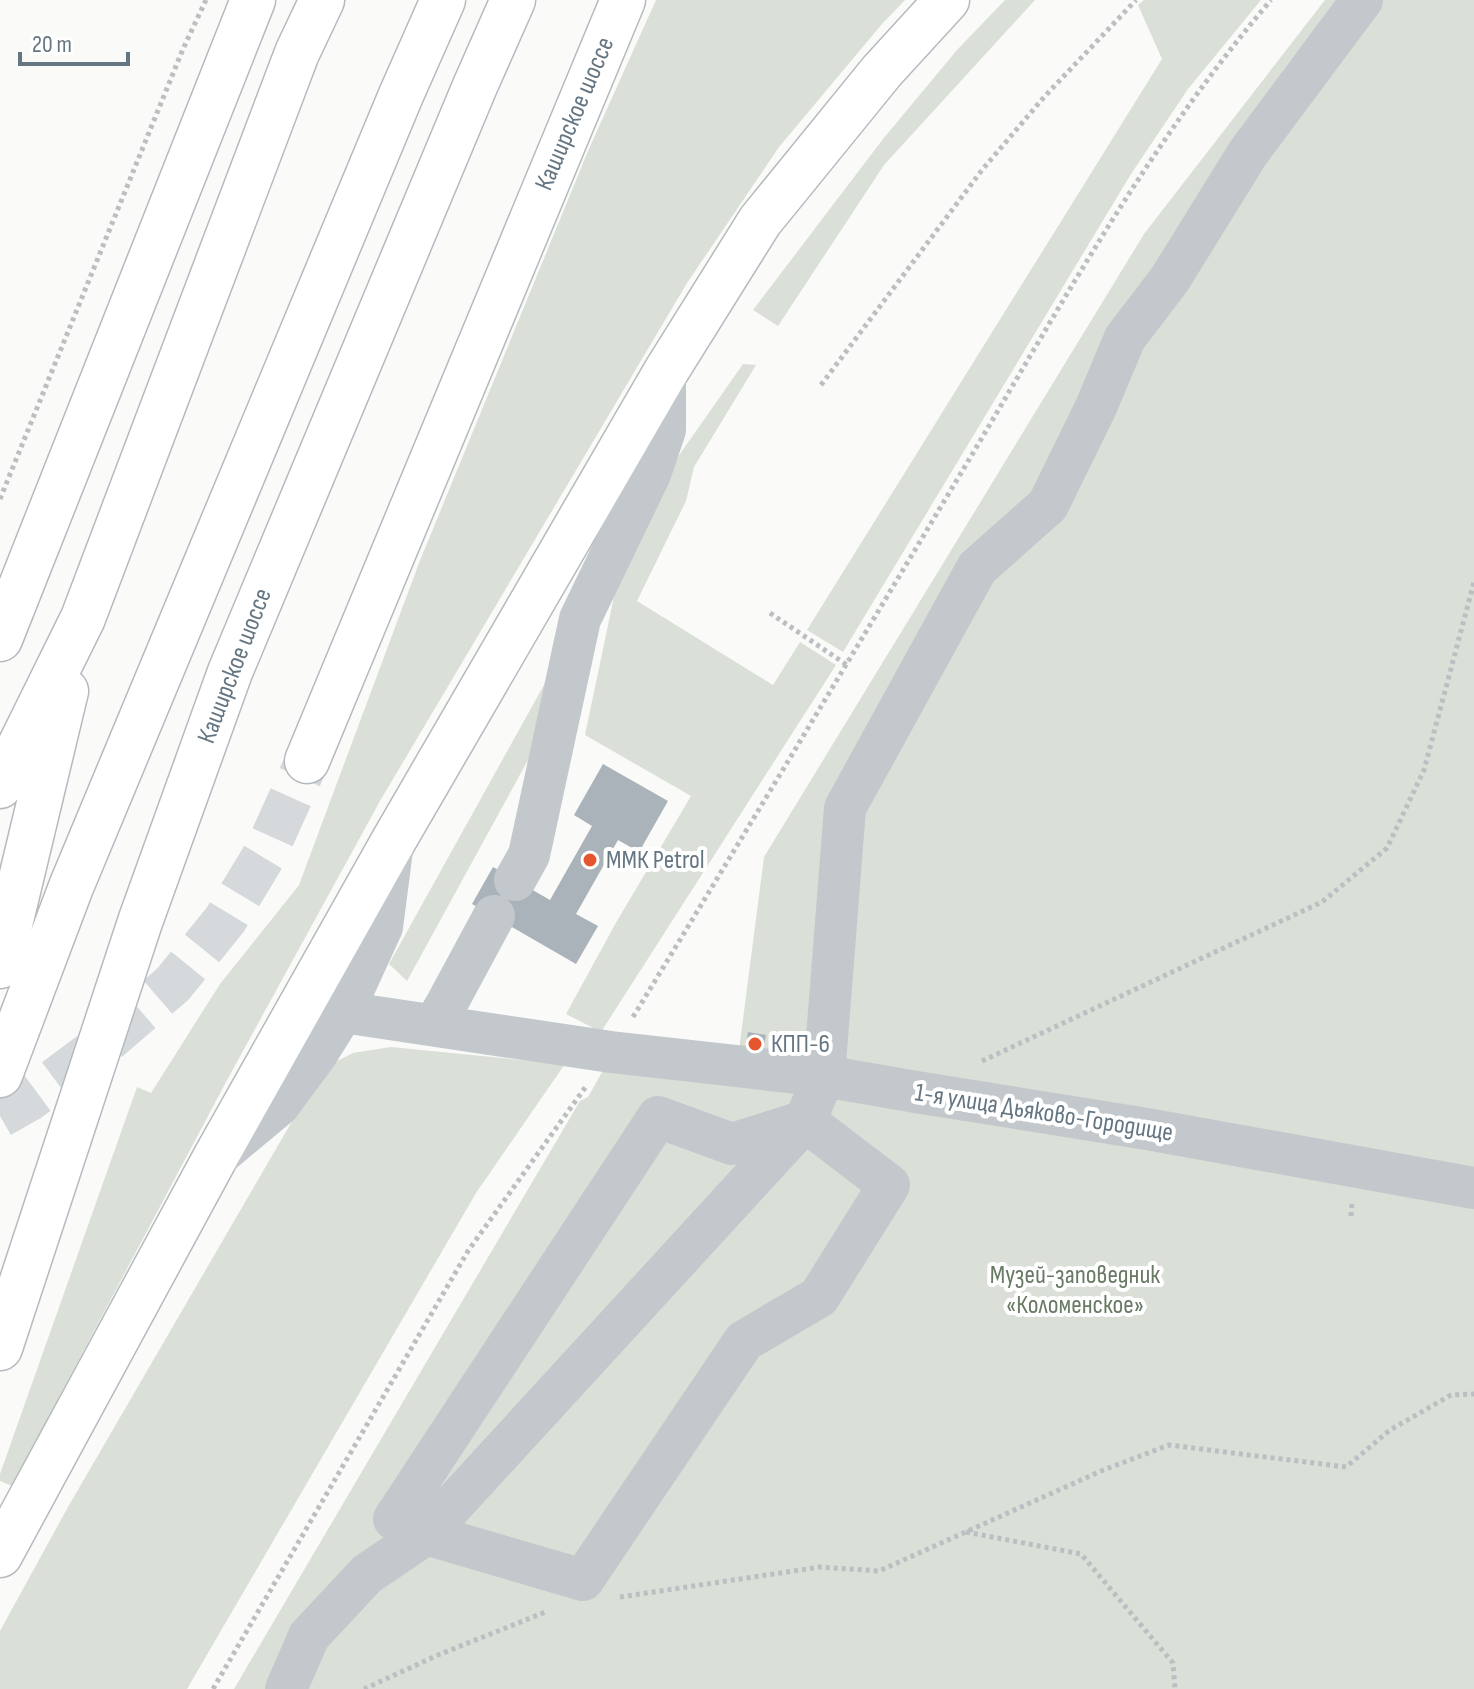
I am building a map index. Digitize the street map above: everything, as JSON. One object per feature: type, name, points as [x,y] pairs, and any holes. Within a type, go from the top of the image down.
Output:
[{"type":"main road","points":[[0,639],[253,0]]},
{"type":"main road","points":[[0,786],[83,618],[297,53],[322,0]]},
{"type":"main road","points":[[0,1075],[71,887],[443,0]]},
{"type":"main road","name":"Каширское шоссе","points":[[0,1348],[140,922],[230,672],[513,0]]},
{"type":"main road","name":"Каширское шоссе","points":[[307,761],[623,0]]},
{"type":"main road","points":[[0,1555],[215,1158],[394,840],[665,373],[760,221],[882,71],[947,0]]},
{"type":"main road","points":[[0,966],[83,618]]},
{"type":"street","points":[[286,1689],[309,1636],[367,1574],[426,1534],[805,1121],[824,1076],[845,808],[977,568],[1048,505],[1096,407],[1125,338],[1170,279],[1248,153],[1362,0]]},
{"type":"street","points":[[515,880],[529,855],[580,619],[650,474],[665,430],[665,373]]},
{"type":"street","points":[[215,1158],[279,1105],[343,1012],[382,927],[394,840]]},
{"type":"street","points":[[434,1025],[494,916]]},
{"type":"street","name":"1-я улица Дьяково-Городище","points":[[343,1012],[611,1052],[824,1076],[1147,1129],[1474,1188]]},
{"type":"street","points":[[658,1117],[732,1144],[805,1121],[889,1185],[819,1297],[744,1341],[583,1580],[426,1534],[394,1519],[658,1117]]},
{"type":"path","points":[[0,499],[183,49],[206,0]]},
{"type":"path","points":[[821,385],[982,170],[1045,96],[1136,0]]},
{"type":"path","points":[[213,1689],[468,1251],[611,1052],[847,665],[1121,205],[1196,94],[1271,0]]},
{"type":"path","points":[[972,1066],[1322,902],[1387,848],[1424,770],[1474,582]]},
{"type":"path","points":[[770,613],[847,665]]},
{"type":"path","points":[[606,1599],[820,1567],[879,1571],[1101,1471],[1169,1445],[1346,1467],[1390,1430],[1451,1395],[1474,1394]]},
{"type":"path","points":[[965,1532],[1081,1554],[1173,1663],[1175,1689]]},
{"type":"path","points":[[364,1689],[438,1655],[561,1606]]},
{"type":"green space","points":[[656,0],[905,0],[779,147],[687,283],[380,801],[226,1082],[12,1486],[0,1481],[137,1087],[151,1093],[220,984],[299,885],[419,563],[588,151]]},
{"type":"green space","points":[[1005,0],[1035,0],[884,165],[778,326],[753,310],[883,139],[957,50]]},
{"type":"green space","points":[[1144,0],[1261,0],[1188,89],[1131,174],[843,652],[807,630],[1162,59],[1138,5]]},
{"type":"green space","name":"Музей-заповедник «Коломенское»","points":[[1325,0],[1474,0],[1474,1689],[234,1689],[580,1101],[588,1097],[605,1067],[735,1081],[764,857],[1144,234]]},
{"type":"green space","points":[[743,364],[756,365],[694,467],[686,501],[637,601],[773,685],[800,642],[836,665],[601,1032],[566,1014],[691,796],[585,735],[616,587],[654,491]]},
{"type":"green space","points":[[549,676],[528,760],[407,981],[389,964]]},
{"type":"green space","points":[[391,1047],[565,1064],[476,1193],[187,1689],[0,1689],[0,1631],[68,1507],[323,1068],[353,1053]]},
{"type":"building","name":"ММК Petrol","points":[[603,764],[668,801],[639,852],[618,840],[576,914],[598,926],[576,964],[472,904],[493,867],[550,900],[592,826],[574,815]]},
{"type":"building","name":"КПП-6","points":[[748,1032],[766,1035],[762,1055],[745,1052]]},
{"type":"tunnel","points":[[0,1116],[28,1100],[102,1045],[173,984],[225,920],[265,854],[307,761]]},
{"type":"place","name":"ММК Petrol","points":[[590,860]]},
{"type":"place","name":"КПП-6","points":[[755,1044]]}]
